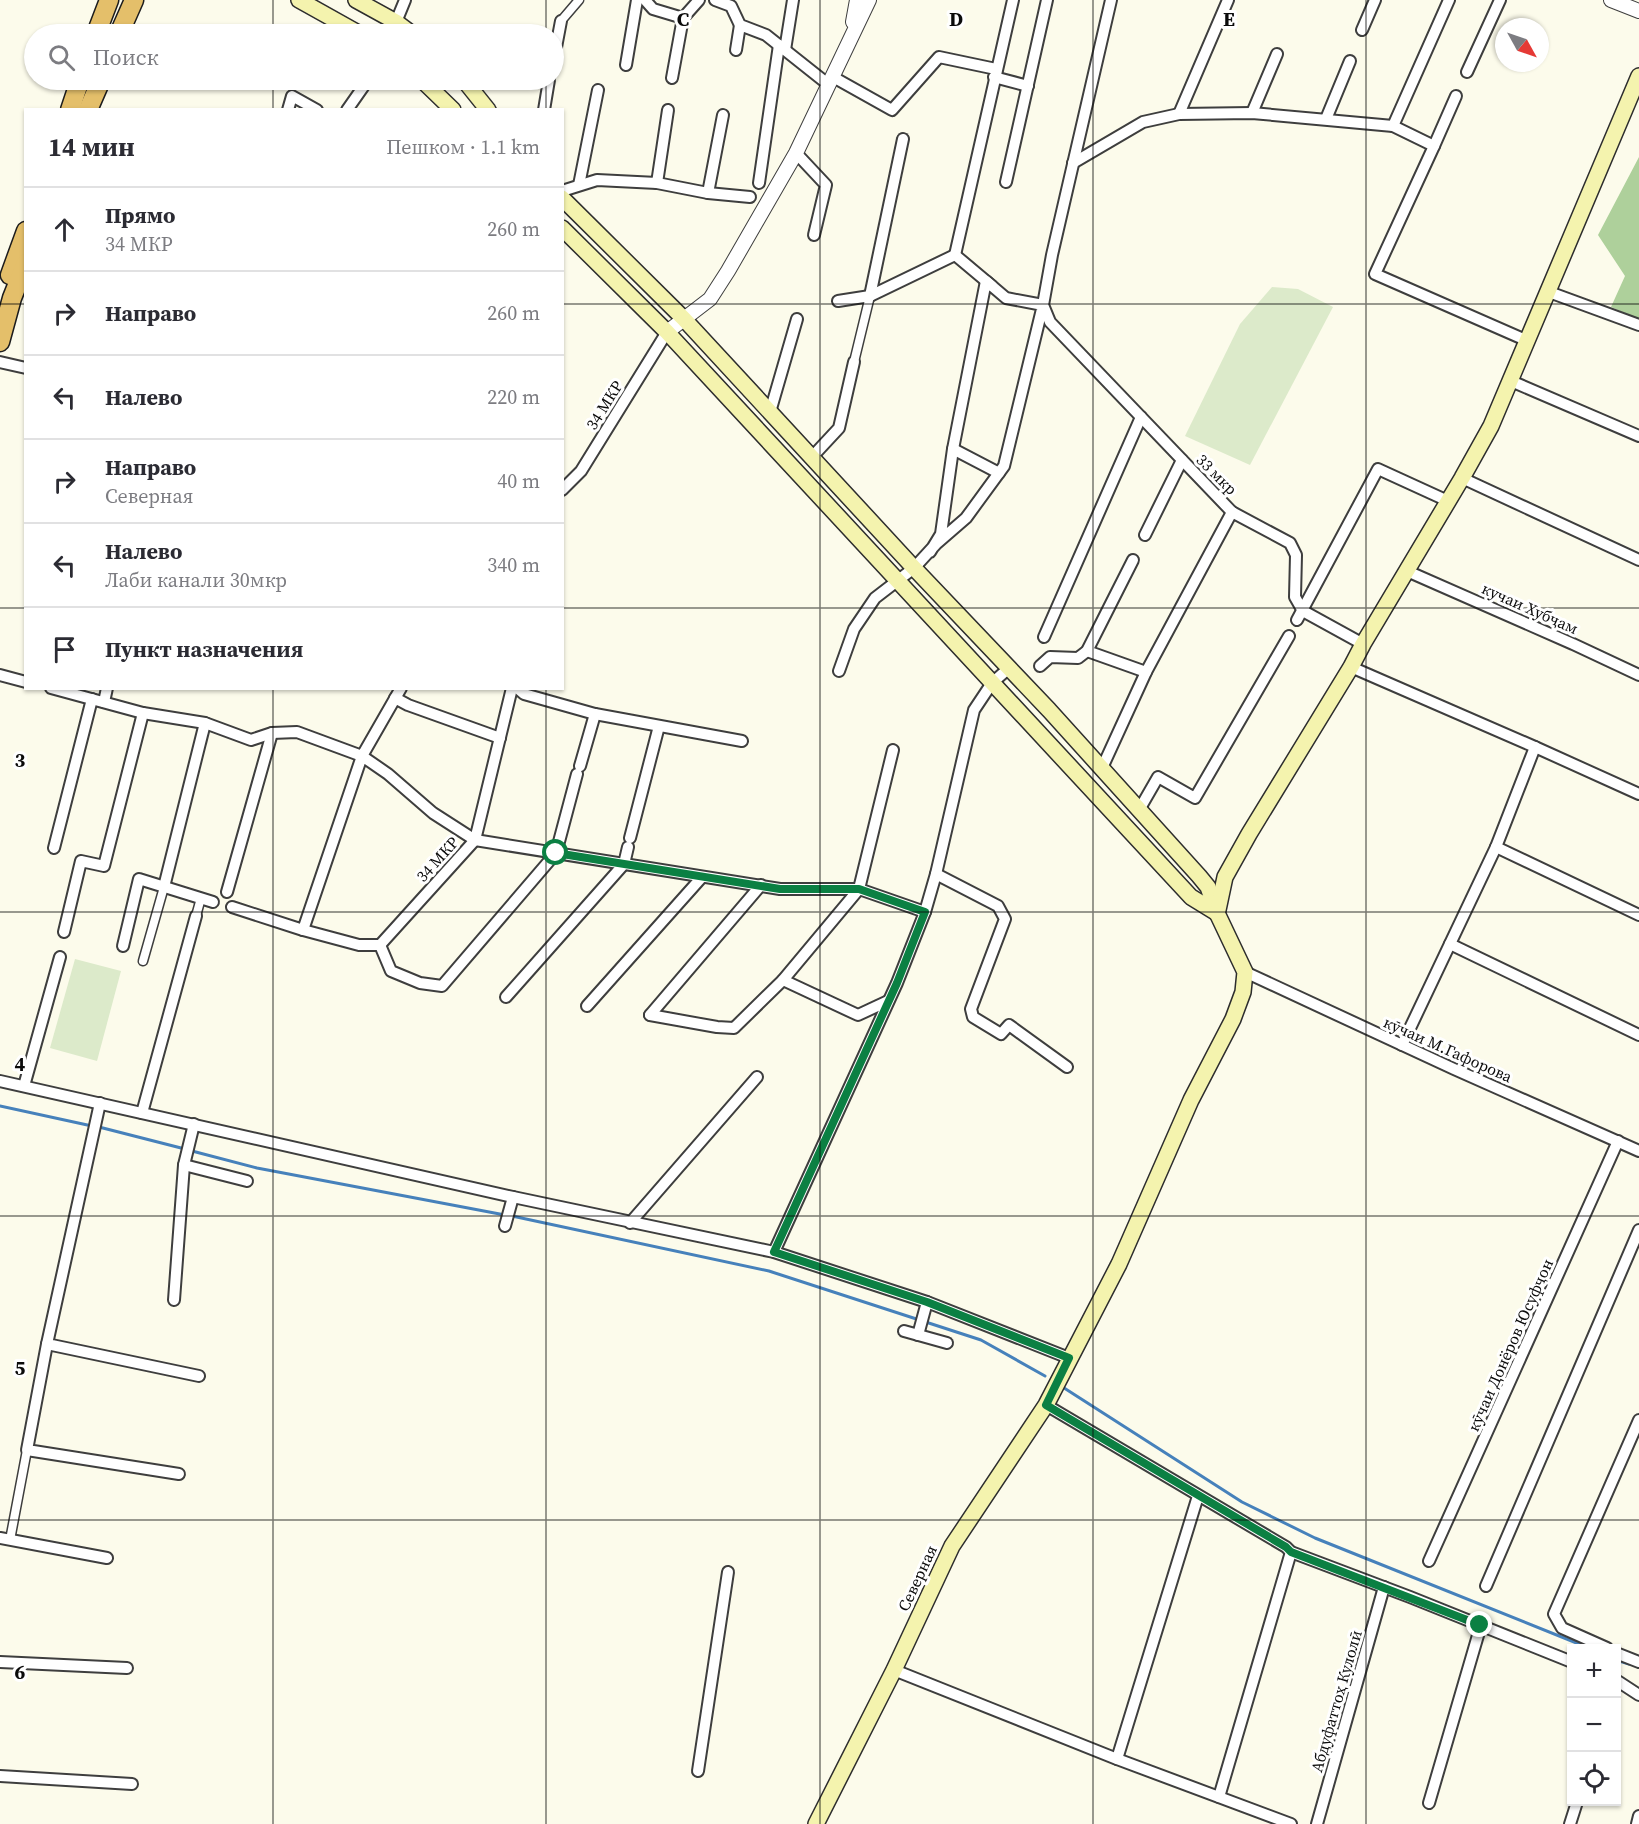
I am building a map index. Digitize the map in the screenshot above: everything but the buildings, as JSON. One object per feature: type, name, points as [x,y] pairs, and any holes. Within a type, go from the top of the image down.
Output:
[{"type":"highway","points":[[100,24],[109,0]]},
{"type":"highway","points":[[123,24],[134,0]]},
{"type":"highway","points":[[71,108],[77,90]]},
{"type":"highway","points":[[89,108],[97,90]]},
{"type":"highway","points":[[0,304],[24,236]]},
{"type":"highway","points":[[0,342],[12,298],[24,268]]},
{"type":"main road","points":[[299,0],[342,24]]},
{"type":"main road","points":[[356,0],[399,24]]},
{"type":"main road","points":[[1217,913],[1224,877],[1351,667],[1491,426],[1639,76]]},
{"type":"main road","points":[[432,90],[451,108]]},
{"type":"main road","points":[[472,90],[486,108]]},
{"type":"main road","points":[[564,200],[684,319],[1102,768],[1209,887],[1217,913],[1245,972]]},
{"type":"main road","points":[[564,230],[667,332],[895,581],[1191,897],[1217,913]]},
{"type":"main road","points":[[1155,859],[1171,845]]},
{"type":"main road","points":[[1199,876],[1207,880],[1224,877]]},
{"type":"main road","name":"Северная","points":[[816,1824],[894,1670],[952,1546],[1046,1405],[1119,1264],[1191,1100],[1233,1019],[1243,992],[1245,972]]},
{"type":"street","points":[[396,22],[405,0]]},
{"type":"street","points":[[560,24],[579,0]]},
{"type":"street","points":[[626,65],[637,0]]},
{"type":"street","points":[[645,0],[653,9],[683,18]]},
{"type":"street","points":[[672,78],[683,18],[699,0]]},
{"type":"street","points":[[715,0],[732,3],[740,25],[735,50]]},
{"type":"street","points":[[759,183],[782,48],[793,0]]},
{"type":"street","points":[[831,81],[853,22],[857,0]]},
{"type":"street","points":[[667,332],[710,299],[796,153],[869,0]]},
{"type":"street","points":[[955,255],[1012,0]]},
{"type":"street","points":[[1006,182],[1047,0]]},
{"type":"street","points":[[839,670],[854,628],[874,598],[914,568],[966,518],[1004,465],[1043,305],[1111,0]]},
{"type":"street","points":[[1179,114],[1228,0]]},
{"type":"street","points":[[1362,30],[1375,0]]},
{"type":"street","points":[[1393,126],[1449,0]]},
{"type":"street","points":[[1467,72],[1500,0]]},
{"type":"street","points":[[1611,0],[1639,11]]},
{"type":"street","points":[[740,25],[766,35],[831,81],[892,110],[939,57],[995,73],[1028,86]]},
{"type":"street","points":[[1252,113],[1277,54]]},
{"type":"street","points":[[1326,119],[1350,61]]},
{"type":"street","points":[[349,108],[361,90]]},
{"type":"street","points":[[544,108],[547,90]]},
{"type":"street","points":[[579,185],[598,90]]},
{"type":"street","points":[[289,108],[292,96],[313,108]]},
{"type":"street","points":[[1456,96],[1375,274],[1528,341]]},
{"type":"street","points":[[657,183],[668,110]]},
{"type":"street","points":[[1073,163],[1143,122],[1179,114],[1252,113],[1393,126],[1434,146]]},
{"type":"street","points":[[708,193],[723,115]]},
{"type":"street","points":[[812,457],[839,428],[903,140]]},
{"type":"street","points":[[796,153],[826,185],[814,235]]},
{"type":"street","points":[[564,190],[597,180],[657,183],[708,193],[750,197]]},
{"type":"street","points":[[955,255],[1006,298],[1043,305]]},
{"type":"street","points":[[838,301],[870,296],[955,255]]},
{"type":"street","points":[[930,552],[941,534],[953,449],[986,281]]},
{"type":"street","points":[[1549,292],[1639,325]]},
{"type":"street","name":"33 мкр","points":[[1043,305],[1050,322],[1232,512],[1290,543],[1296,555],[1295,597],[1300,616]]},
{"type":"street","points":[[770,412],[796,319]]},
{"type":"street","name":"34 МКР","points":[[564,488],[581,471],[667,332]]},
{"type":"street","points":[[0,362],[21,367]]},
{"type":"street","points":[[1511,381],[1639,436]]},
{"type":"street","points":[[1044,637],[1141,417]]},
{"type":"street","points":[[953,449],[999,473]]},
{"type":"street","points":[[1145,535],[1182,460]]},
{"type":"street","points":[[1363,644],[1300,616],[1378,469],[1448,501]]},
{"type":"street","points":[[1462,478],[1639,560]]},
{"type":"street","points":[[1102,768],[1146,672],[1232,512]]},
{"type":"street","points":[[1040,666],[1050,657],[1078,658],[1087,651],[1132,560]]},
{"type":"street","name":"кучаи Хубҷам","points":[[1407,570],[1639,675]]},
{"type":"street","points":[[1139,810],[1158,777],[1195,798],[1289,636]]},
{"type":"street","points":[[1087,651],[1146,672]]},
{"type":"street","points":[[1351,667],[1639,794]]},
{"type":"street","points":[[774,1252],[888,1001],[925,912],[974,710],[992,683],[1009,668]]},
{"type":"street","points":[[0,675],[24,681]]},
{"type":"street","points":[[58,690],[143,713],[206,723],[251,740],[272,733],[297,732],[362,756],[388,774],[433,813],[475,840],[512,690]]},
{"type":"street","points":[[104,702],[107,690]]},
{"type":"street","points":[[519,690],[524,694],[595,714],[742,741]]},
{"type":"street","points":[[303,930],[362,756],[398,693],[408,705],[500,738]]},
{"type":"street","points":[[54,848],[92,699]]},
{"type":"street","points":[[64,932],[81,861],[104,866],[143,713]]},
{"type":"street","points":[[232,907],[359,945],[381,945],[391,971],[420,983],[442,987],[556,853],[595,714]]},
{"type":"street","points":[[143,961],[206,723]]},
{"type":"street","points":[[506,997],[624,864],[659,726]]},
{"type":"street","points":[[227,892],[272,733]]},
{"type":"street","points":[[1402,1045],[1496,847],[1535,747]]},
{"type":"street","points":[[761,885],[650,1015],[734,1028],[783,980],[859,889],[893,750]]},
{"type":"street","name":"34 МКР","points":[[381,945],[475,840],[780,889],[859,889],[925,912]]},
{"type":"street","points":[[1496,847],[1639,915]]},
{"type":"street","points":[[936,874],[998,906],[1005,919],[971,1009],[973,1017],[1001,1034],[1010,1025],[1067,1067]]},
{"type":"street","points":[[587,1006],[702,877]]},
{"type":"street","points":[[123,946],[139,879],[213,902]]},
{"type":"street","points":[[142,1113],[201,898]]},
{"type":"street","points":[[1450,944],[1639,1035]]},
{"type":"street","points":[[24,1086],[60,957]]},
{"type":"street","name":"кӯчаи М.Гафорова","points":[[1245,972],[1639,1151]]},
{"type":"street","points":[[783,980],[858,1014],[888,1001]]},
{"type":"street","points":[[630,1222],[757,1077]]},
{"type":"street","points":[[0,1081],[513,1197],[774,1252],[927,1302],[1069,1358]]},
{"type":"street","points":[[100,1103],[47,1344],[27,1450],[5,1539],[107,1557]]},
{"type":"street","points":[[174,1300],[184,1165],[194,1124]]},
{"type":"street","name":"кӯчаи Донёров Юсуфҷон","points":[[1429,1561],[1618,1141]]},
{"type":"street","points":[[184,1165],[247,1182]]},
{"type":"street","points":[[505,1226],[513,1197]]},
{"type":"street","points":[[1486,1586],[1639,1230]]},
{"type":"street","points":[[920,1326],[927,1302]]},
{"type":"street","points":[[903,1331],[920,1326],[947,1343]]},
{"type":"street","points":[[47,1344],[199,1376]]},
{"type":"street","points":[[1046,1405],[1291,1552],[1567,1660]]},
{"type":"street","points":[[1597,1644],[1562,1628],[1554,1614],[1639,1420]]},
{"type":"street","points":[[27,1450],[179,1474]]},
{"type":"street","points":[[1117,1759],[1198,1496]]},
{"type":"street","points":[[1219,1797],[1291,1552]]},
{"type":"street","points":[[698,1771],[728,1572]]},
{"type":"street","name":"Абдуфаттоҳ Кулолӣ","points":[[1317,1824],[1384,1587]]},
{"type":"street","points":[[1429,1803],[1480,1625]]},
{"type":"street","points":[[1621,1655],[1639,1662]]},
{"type":"street","points":[[0,1662],[127,1668]]},
{"type":"street","points":[[894,1670],[1117,1759],[1292,1824]]},
{"type":"street","points":[[1621,1683],[1639,1695]]},
{"type":"street","points":[[0,1776],[132,1784]]},
{"type":"street","points":[[1570,1824],[1576,1806]]},
{"type":"street","points":[[1637,1824],[1639,1816]]},
{"type":"green space","points":[[1639,157],[1639,319],[1611,307],[1625,276],[1598,235]]},
{"type":"green space","points":[[1272,287],[1298,289],[1333,307],[1250,465],[1185,436],[1240,324]]},
{"type":"green space","points":[[75,959],[121,971],[97,1061],[50,1048]]},
{"type":"waterway","points":[[0,1106],[92,1126]]},
{"type":"waterway","points":[[99,1127],[185,1149]]},
{"type":"waterway","points":[[192,1151],[257,1168],[505,1215]]},
{"type":"waterway","points":[[512,1216],[769,1271],[981,1340],[1045,1376]]},
{"type":"waterway","points":[[1061,1386],[1242,1502],[1315,1538],[1579,1644]]},
{"type":"waterway","points":[[1621,1662],[1629,1664]]},
{"type":"route","points":[[556,853],[780,889],[859,889],[925,912],[897,983],[774,1252],[927,1302],[1069,1358],[1046,1405],[1291,1552],[1480,1625]]}]
